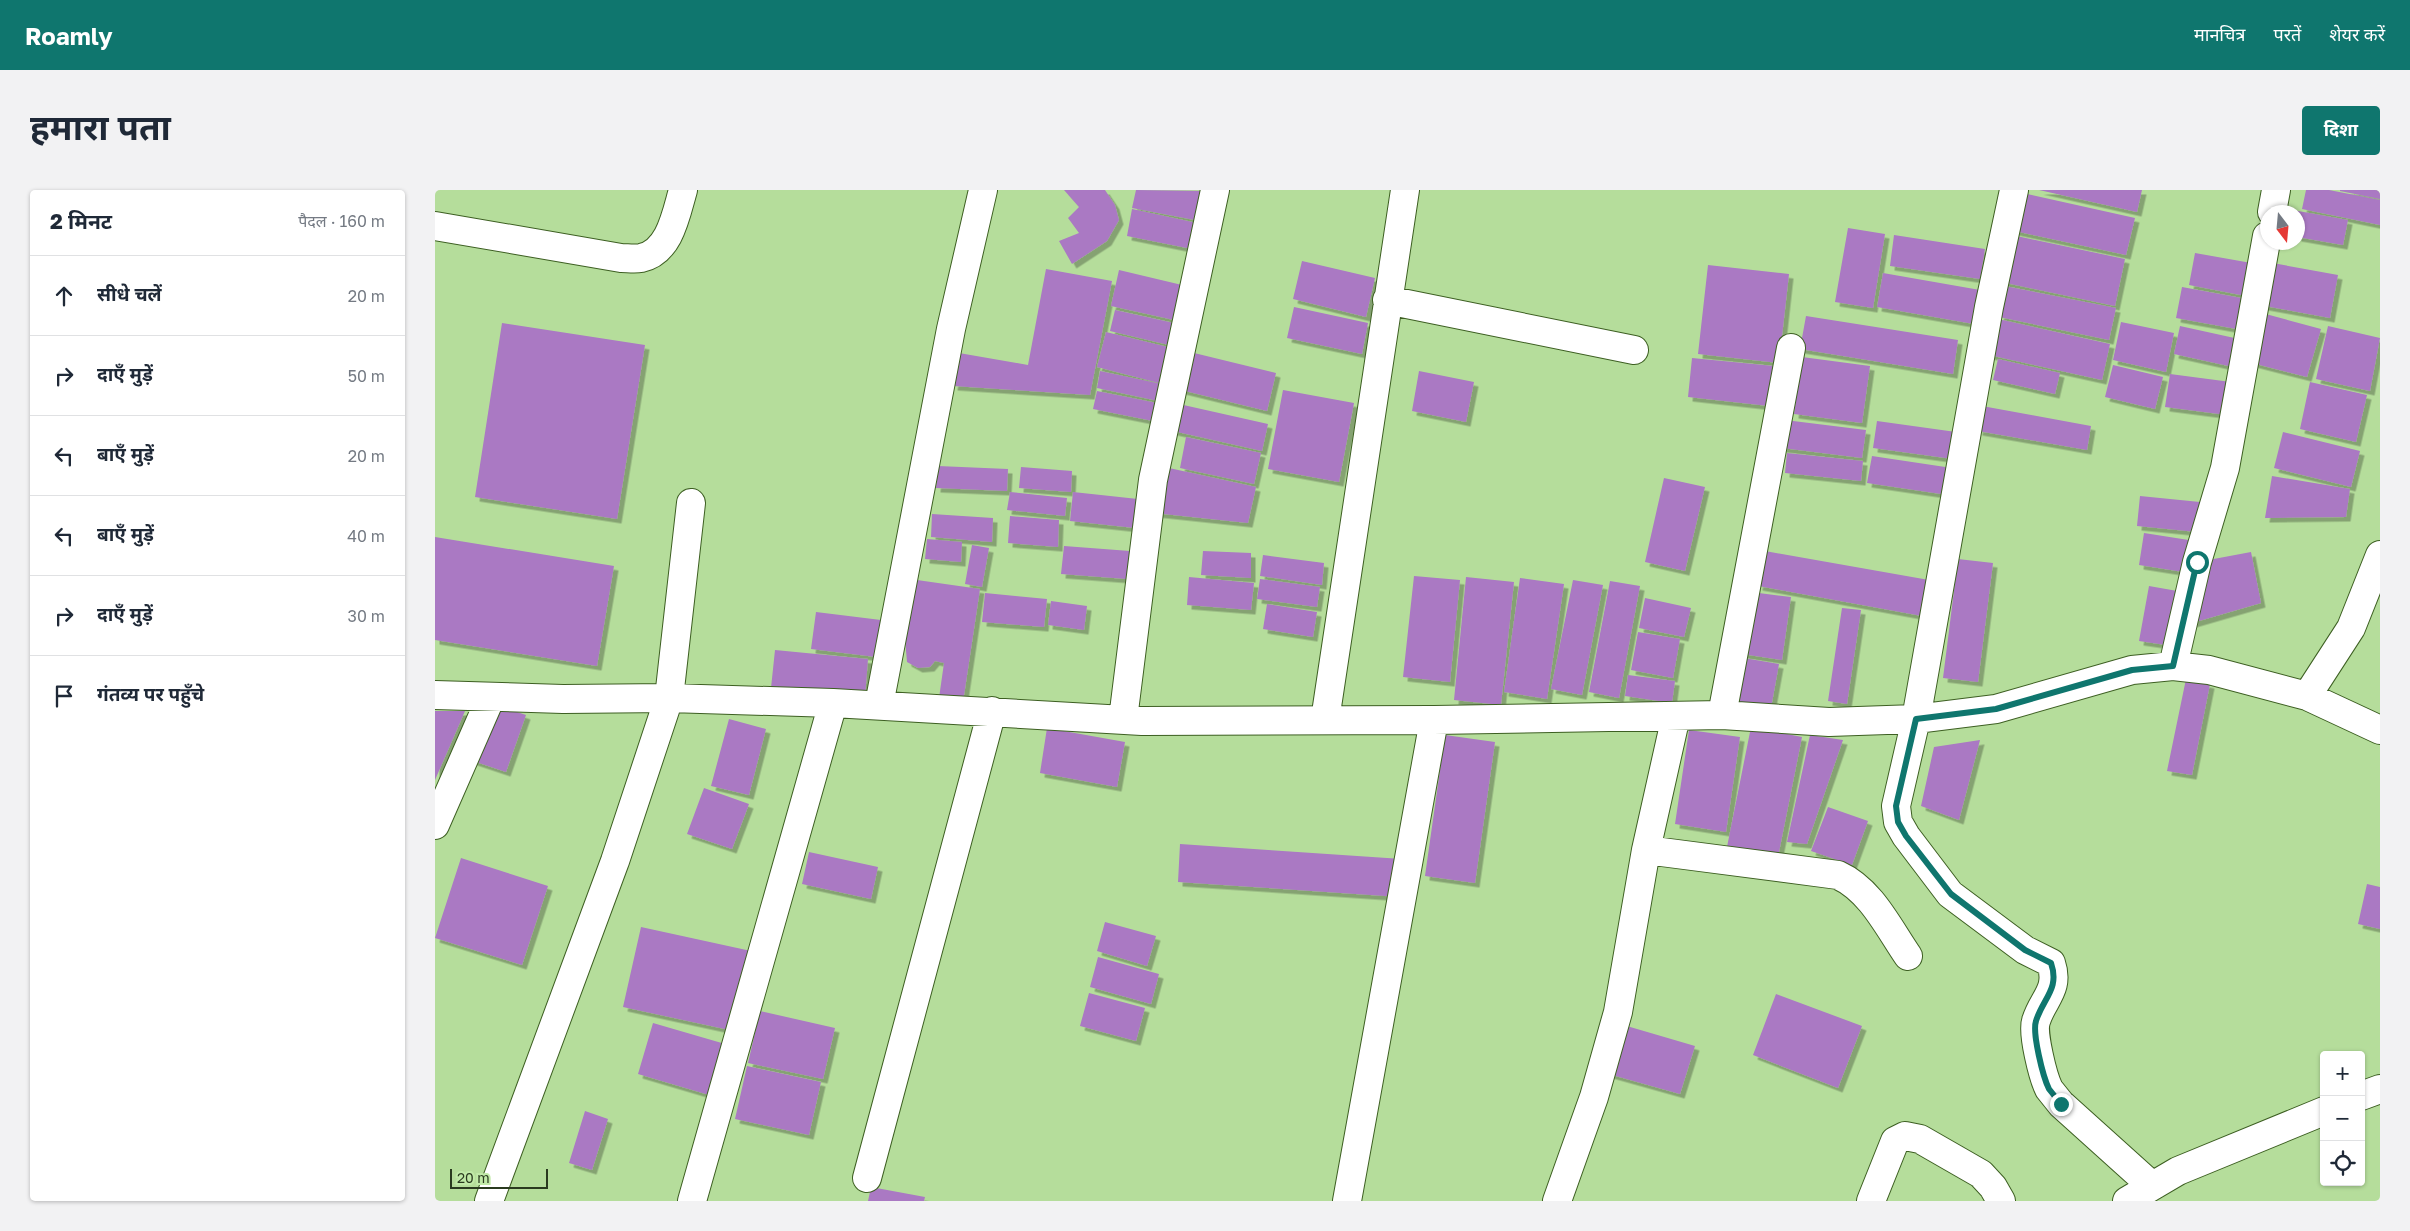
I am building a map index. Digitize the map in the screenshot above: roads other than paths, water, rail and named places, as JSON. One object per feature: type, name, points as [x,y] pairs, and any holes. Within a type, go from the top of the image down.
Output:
[{"type":"street","points":[[435,226],[621,258],[642,258],[659,249],[671,228],[683,190]]},
{"type":"street","points":[[879,705],[951,329],[983,190]]},
{"type":"street","points":[[1123,719],[1153,480],[1215,190]]},
{"type":"street","points":[[1325,720],[1405,190]]},
{"type":"street","points":[[2014,190],[1989,307],[1916,719],[1896,806],[1898,822],[1906,836],[1951,894],[2025,950],[2051,963],[2055,974],[2053,986],[2035,1021],[2035,1031],[2044,1077],[2049,1088],[2061,1104],[2152,1186]]},
{"type":"street","points":[[2273,205],[2276,190]]},
{"type":"street","points":[[2173,666],[2197,562],[2225,468],[2264,250]]},
{"type":"street","points":[[1387,300],[1634,350]]},
{"type":"street","points":[[1722,715],[1791,348]]},
{"type":"street","points":[[489,1201],[615,861],[669,698],[691,503]]},
{"type":"street","points":[[2307,696],[2351,628],[2380,554]]},
{"type":"street","points":[[435,694],[491,697],[669,698],[833,703],[1123,719],[1433,720],[1722,715],[1829,722],[1916,719],[1996,709],[2132,670],[2173,666],[2209,670],[2307,696],[2380,730]]},
{"type":"street","points":[[435,825],[491,697]]},
{"type":"street","points":[[692,1201],[833,703]]},
{"type":"street","points":[[867,1178],[991,711]]},
{"type":"street","points":[[1557,1201],[1594,1097],[1618,1012],[1646,850],[1676,716]]},
{"type":"street","points":[[1347,1201],[1433,720]]},
{"type":"street","points":[[1646,850],[1838,875],[1853,882],[1864,892],[1908,956]]},
{"type":"street","points":[[2365,1094],[2380,1088]]},
{"type":"street","points":[[2127,1201],[2178,1171],[2320,1113]]},
{"type":"street","points":[[1871,1201],[1895,1142],[1905,1136],[1920,1139],[1981,1174],[1993,1187],[2001,1201]]}]
